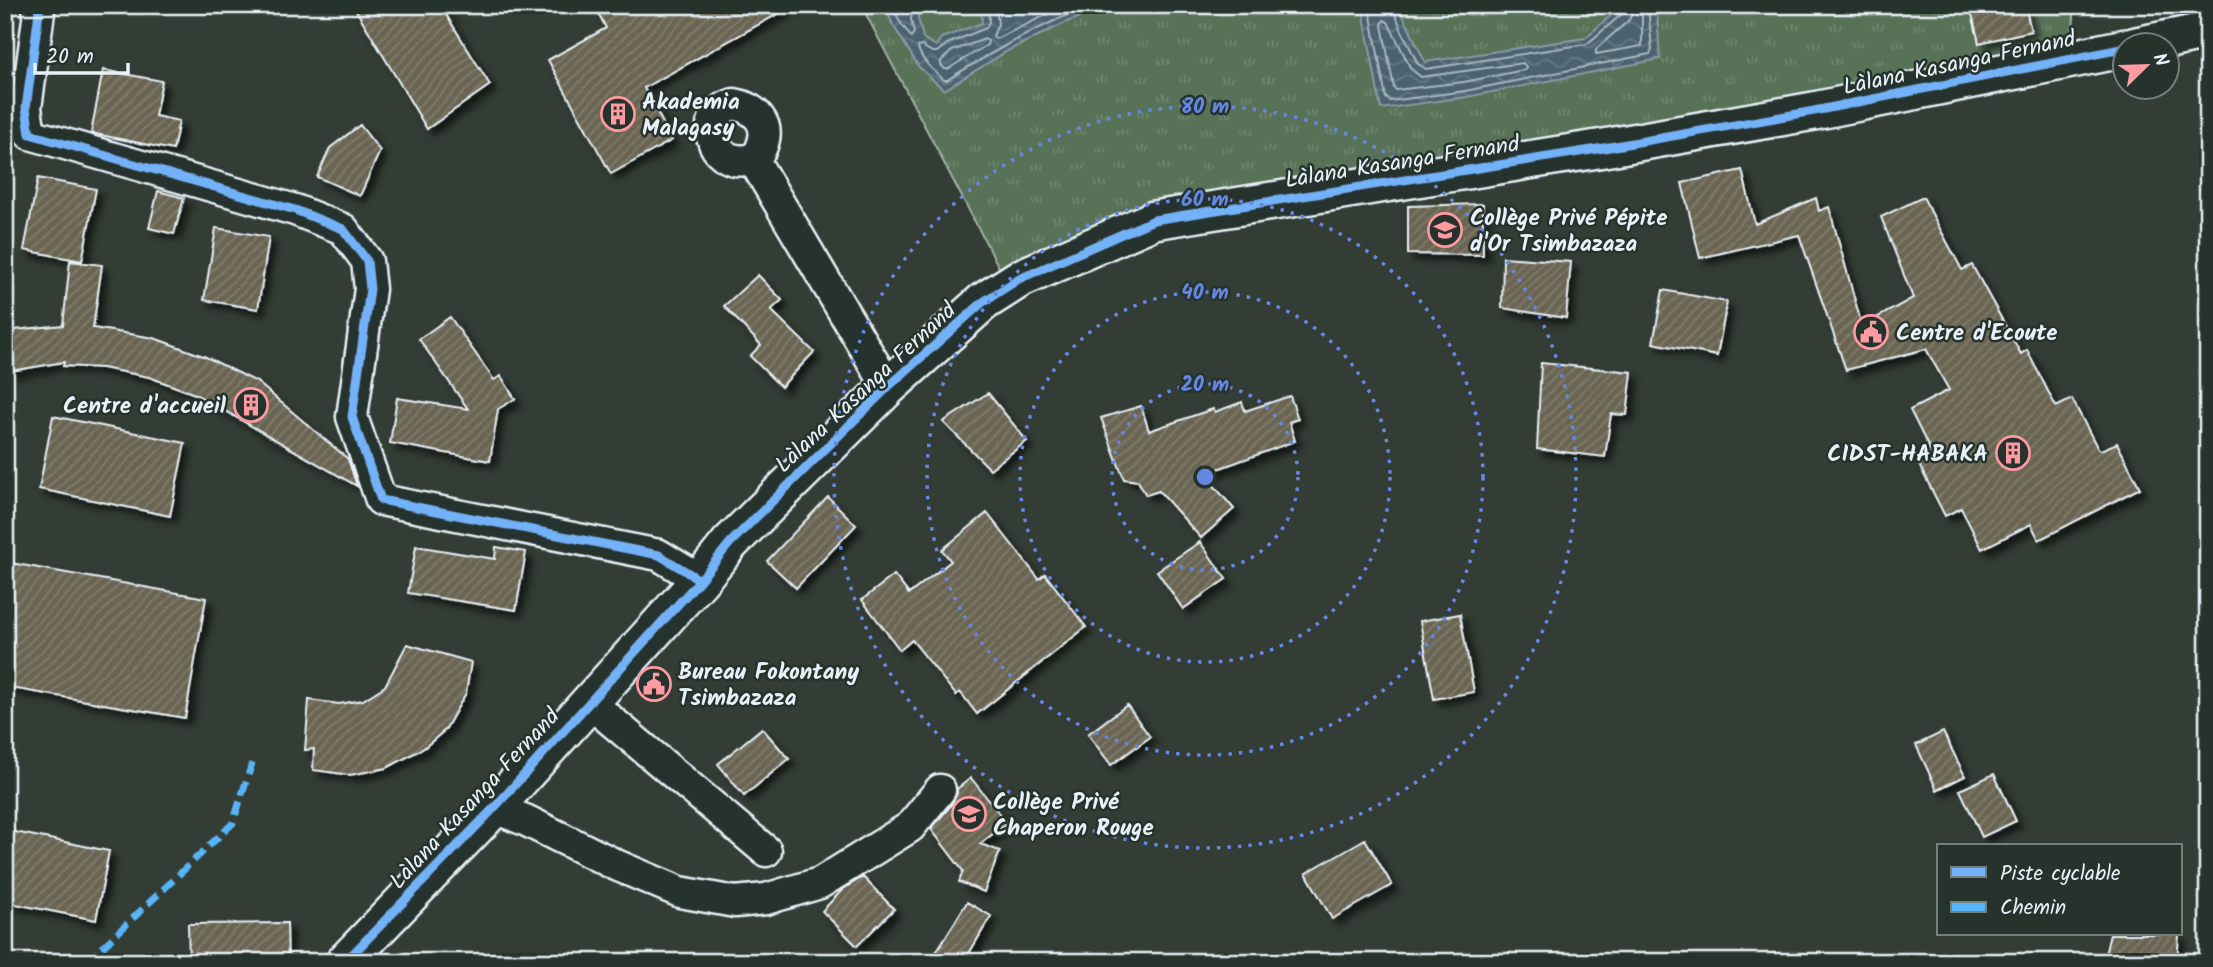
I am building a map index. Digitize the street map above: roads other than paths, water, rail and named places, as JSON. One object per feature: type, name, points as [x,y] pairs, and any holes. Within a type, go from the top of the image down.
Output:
[{"type":"street","points":[[37,5],[39,12],[26,108],[30,134],[295,210],[343,229],[367,261],[370,289],[352,417],[382,500],[659,555],[700,580]]},
{"type":"street","points":[[2182,36],[2208,31]]},
{"type":"street","name":"Làlana Kasanga Fernand","points":[[345,962],[494,808],[700,580],[730,543],[888,387],[983,302],[1019,279],[1154,220],[1604,148],[1814,111],[2112,51]]},
{"type":"street","points":[[753,159],[888,387]]},
{"type":"street","points":[[589,702],[766,851]]},
{"type":"street","points":[[494,808],[667,886],[734,902],[766,899],[820,883],[910,827],[940,790]]},
{"type":"water","points":[[884,5],[920,5],[918,18],[923,38],[936,46],[941,38],[982,23],[981,5],[1113,5],[1067,22],[1009,50],[944,90],[919,67]]},
{"type":"water","points":[[1362,5],[1398,5],[1425,62],[1585,38],[1617,10],[1617,5],[1655,5],[1660,59],[1466,97],[1381,109]]},
{"type":"place","name":"Akademia Malagasy","points":[[618,114]]},
{"type":"place","name":"Collège Privé Pépite d'Or Tsimbazaza","points":[[1445,230]]},
{"type":"place","name":"Centre d'Ecoute","points":[[1871,332]]},
{"type":"place","name":"Centre d'accueil","points":[[251,405]]},
{"type":"place","name":"CIDST-HABAKA","points":[[2013,453]]},
{"type":"place","name":"Bureau Fokontany Tsimbazaza","points":[[654,684]]},
{"type":"place","name":"Collège Privé Chaperon Rouge","points":[[969,814]]}]
